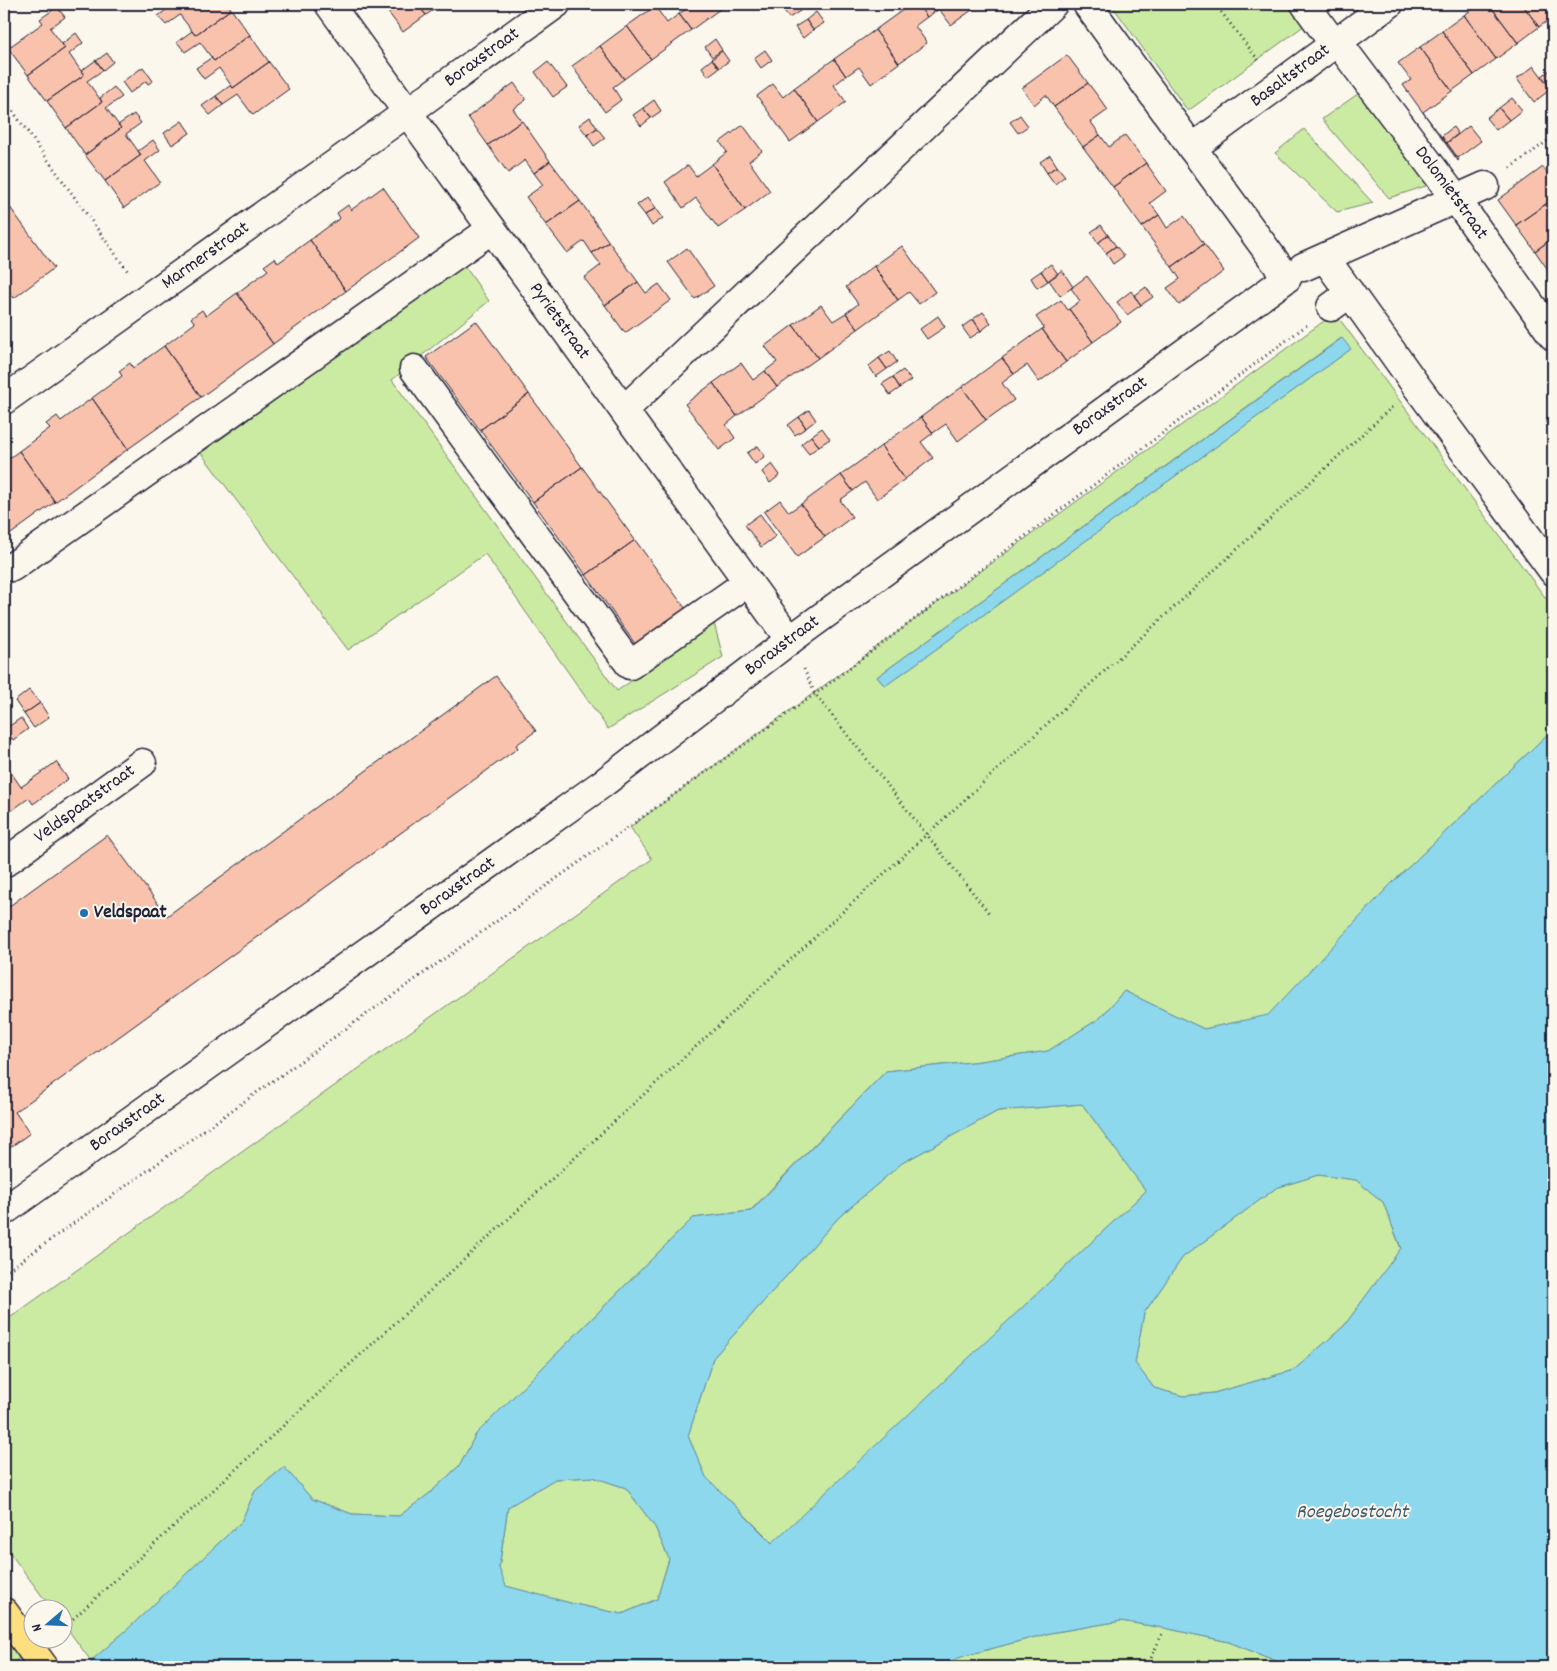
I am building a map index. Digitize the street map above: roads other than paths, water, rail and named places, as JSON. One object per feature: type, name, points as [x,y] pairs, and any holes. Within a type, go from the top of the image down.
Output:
[{"type":"main road","points":[[4,1612],[44,1667]]},
{"type":"street","name":"Pyrietstraat","points":[[329,4],[790,640]]},
{"type":"street","name":"Boraxstraat","points":[[408,112],[556,4]]},
{"type":"street","points":[[624,410],[1053,4]]},
{"type":"street","name":"Boraxstraat","points":[[4,1211],[602,784],[790,640],[1287,278],[1087,4]]},
{"type":"street","name":"Dolomietstraat","points":[[1305,4],[1456,199],[1553,336]]},
{"type":"street","name":"Basaltstraat","points":[[1192,148],[1277,86],[1340,48],[1389,4]]},
{"type":"street","name":"Marmerstraat","points":[[4,400],[408,112]]},
{"type":"street","points":[[1486,186],[1314,263],[1408,391],[1553,571]]},
{"type":"street","points":[[12,567],[492,229]]},
{"type":"street","points":[[414,369],[630,665],[748,582]]},
{"type":"street","name":"Veldspaatstraat","points":[[4,863],[142,763]]},
{"type":"water","points":[[1342,338],[1351,349],[885,686],[877,677]]},
{"type":"water","name":"Roegebostocht","points":[[1553,729],[1553,1667],[1291,1667],[1229,1642],[1121,1621],[1050,1633],[964,1656],[934,1667],[92,1667],[91,1661],[130,1627],[241,1522],[255,1491],[284,1467],[312,1499],[352,1514],[399,1516],[430,1493],[460,1465],[476,1434],[693,1218],[751,1211],[886,1071],[981,1061],[1048,1051],[1100,1018],[1124,991],[1204,1029],[1268,1015],[1391,884]],"holes":[[[1082,1104],[1146,1191],[772,1543],[706,1477],[688,1436],[713,1358],[839,1217],[902,1163],[998,1111]],[[1318,1175],[1356,1180],[1383,1202],[1401,1248],[1344,1326],[1294,1370],[1214,1393],[1183,1396],[1154,1388],[1135,1363],[1144,1313],[1183,1257],[1276,1188]],[[593,1477],[626,1488],[655,1527],[669,1559],[657,1599],[622,1614],[574,1604],[506,1586],[499,1568],[508,1507],[555,1479]]]},
{"type":"place","name":"Veldspaat","points":[[84,913]]}]
